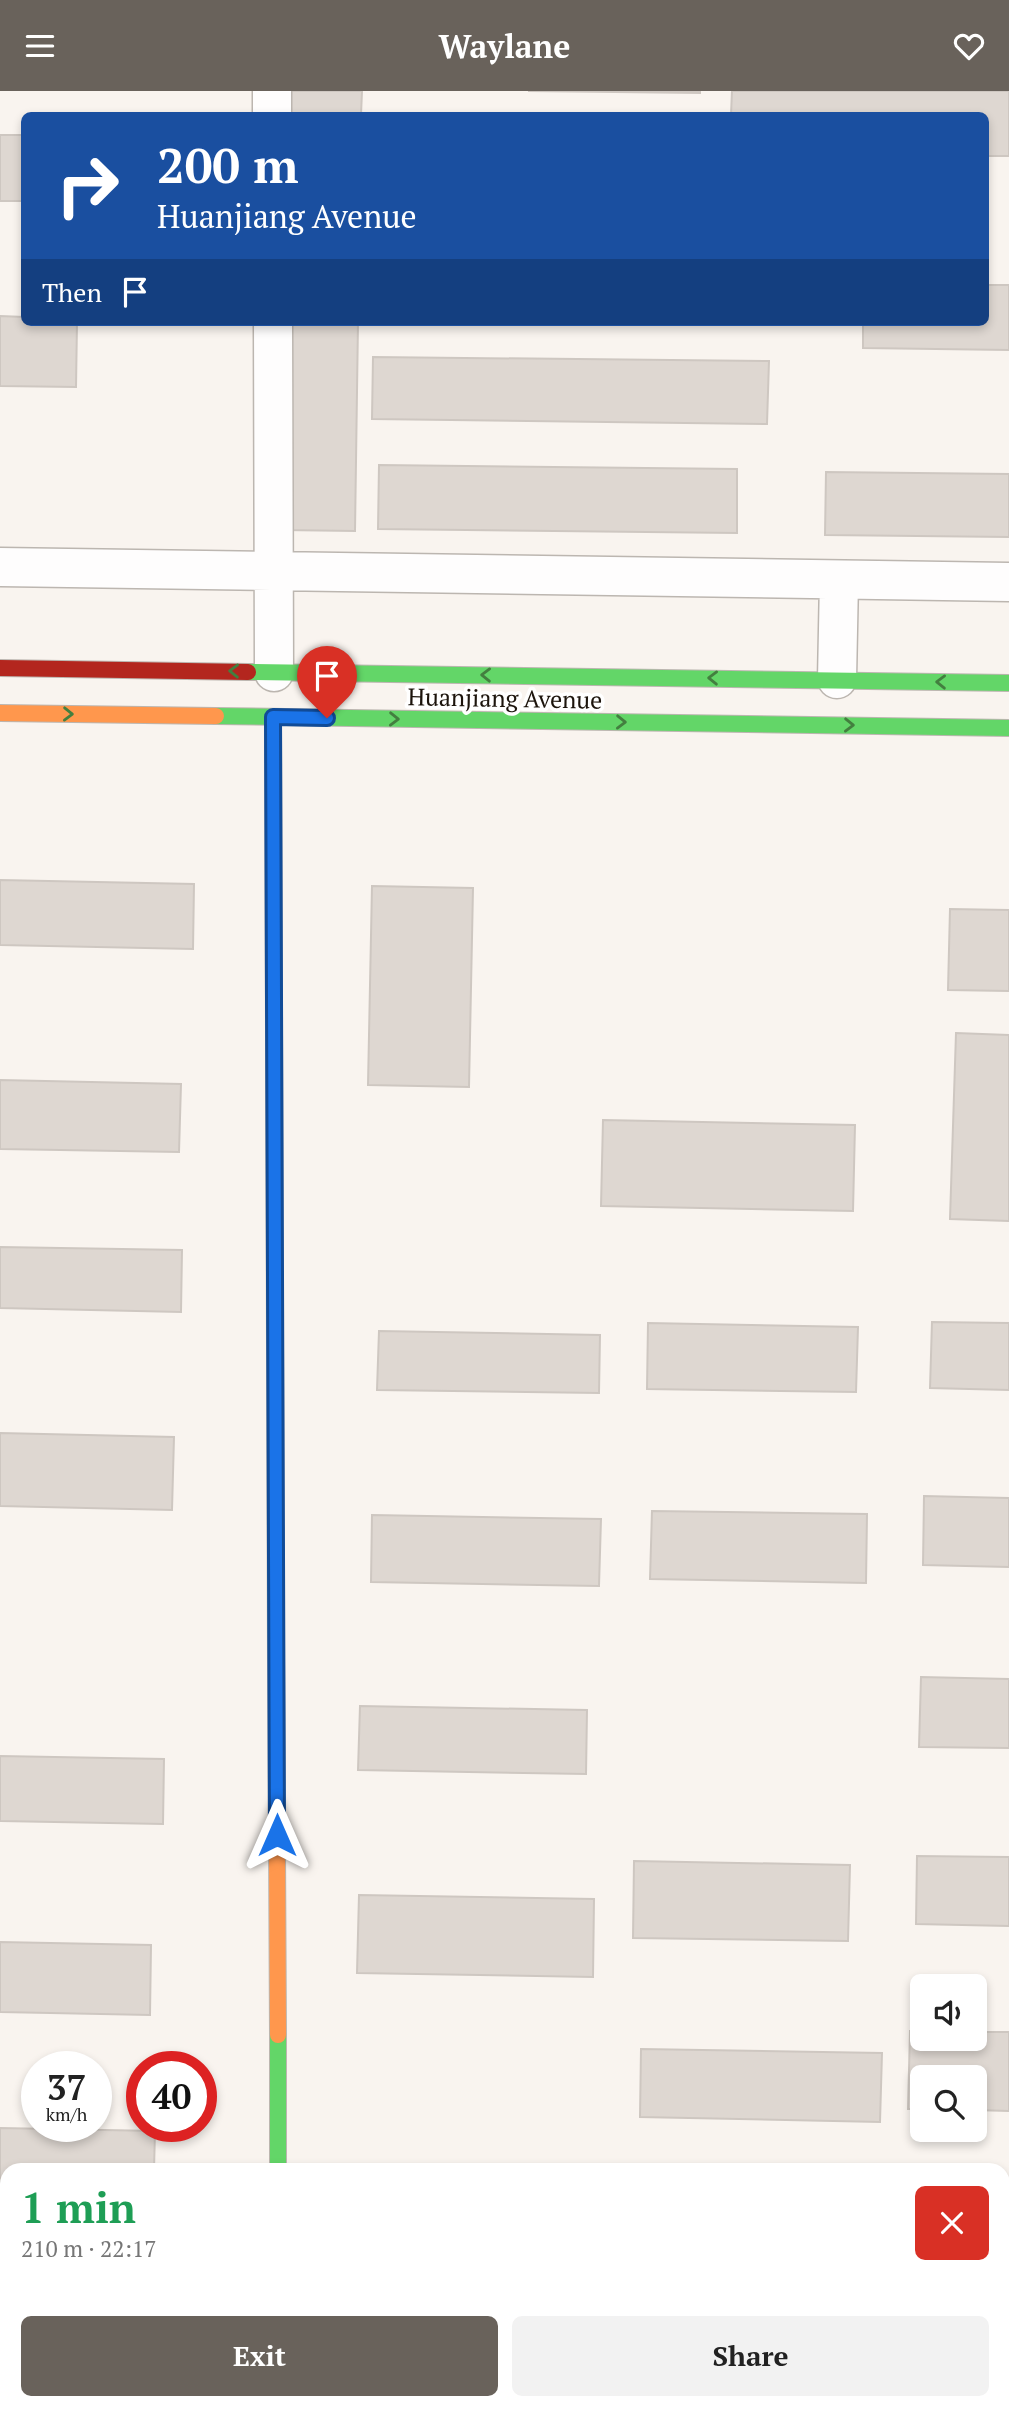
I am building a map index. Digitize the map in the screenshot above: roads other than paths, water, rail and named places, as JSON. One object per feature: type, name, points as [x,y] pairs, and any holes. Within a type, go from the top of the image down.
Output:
[{"type":"main road","name":"Huanjiang Avenue","points":[[0,668],[1009,683]]},
{"type":"main road","name":"Huanjiang Avenue","points":[[0,713],[1009,728]]},
{"type":"main road","points":[[273,717],[278,2163]]},
{"type":"street","points":[[272,91],[272,112]]},
{"type":"street","points":[[273,326],[274,672]]},
{"type":"street","points":[[0,567],[1009,582]]},
{"type":"street","points":[[837,680],[839,580]]}]
